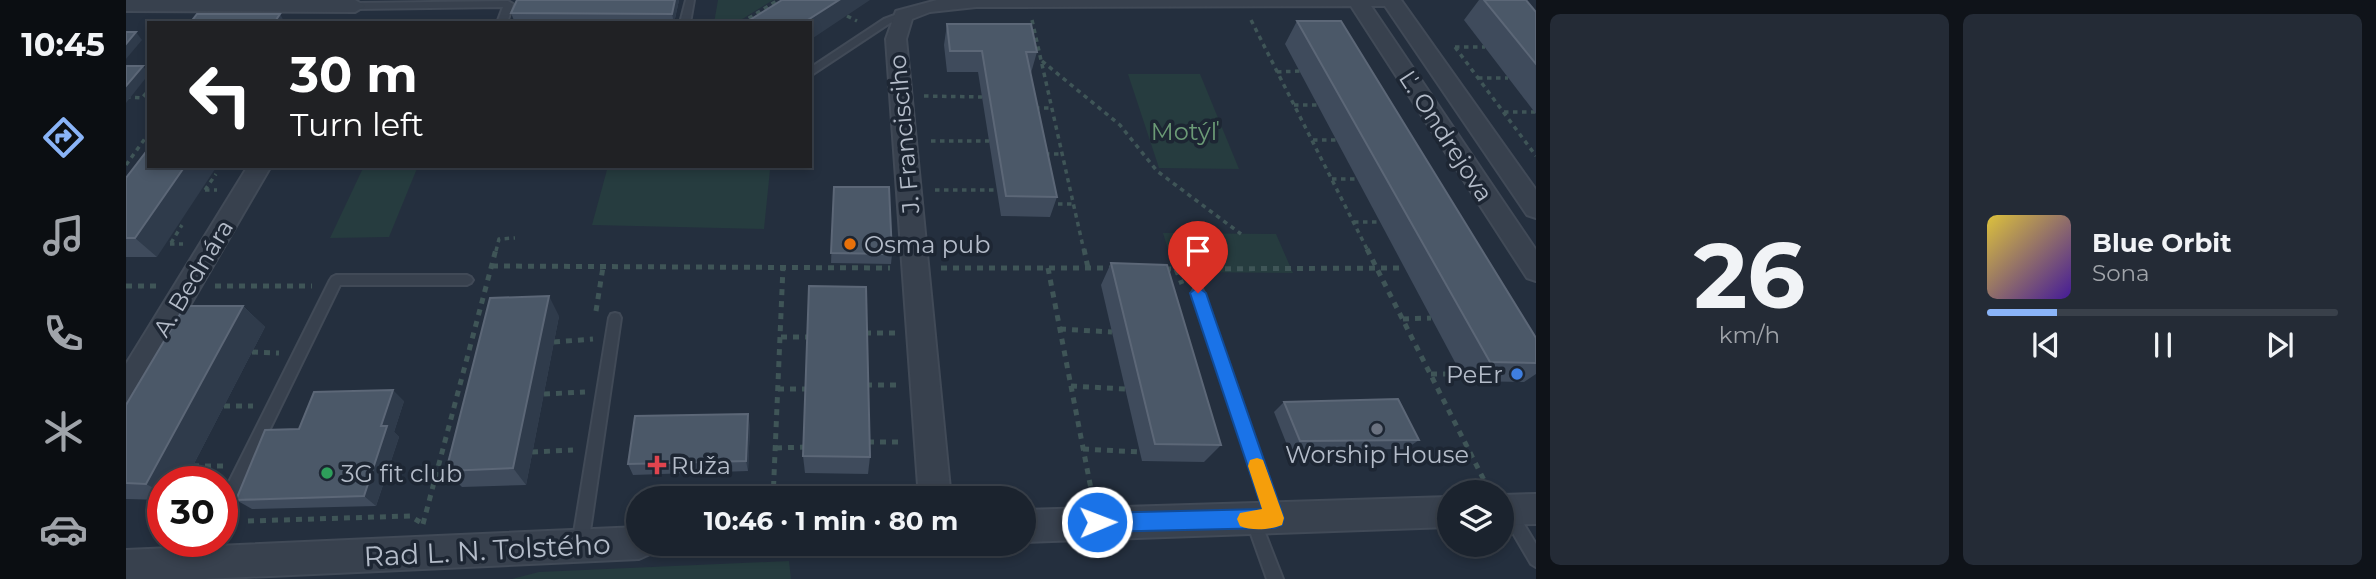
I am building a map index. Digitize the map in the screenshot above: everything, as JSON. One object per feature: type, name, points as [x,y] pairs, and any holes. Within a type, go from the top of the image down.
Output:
[{"type":"street","name":"Ľ. Ondrejova","points":[[1357,0],[1391,0],[1536,209]]},
{"type":"street","name":"Ľ. Ondrejova","points":[[1357,0],[1536,271]]},
{"type":"street","points":[[902,15],[927,7],[967,2],[1357,0]]},
{"type":"street","points":[[126,5],[351,14]]},
{"type":"street","name":"J. Francisciho","points":[[902,15],[896,39],[934,486]]},
{"type":"street","name":"A. Bednára","points":[[126,389],[259,168]]},
{"type":"street","points":[[1036,525],[1437,512]]},
{"type":"street","name":"Rad L. N. Tolstého","points":[[126,566],[419,539],[580,545],[626,543]]},
{"type":"lane","points":[[685,21],[690,0]]},
{"type":"lane","points":[[351,14],[508,4],[503,21]]},
{"type":"lane","points":[[812,72],[887,21],[902,15]]},
{"type":"lane","points":[[238,481],[337,281],[467,280]]},
{"type":"lane","points":[[1198,293],[1264,519],[1275,579]]},
{"type":"lane","points":[[580,545],[615,318]]},
{"type":"lane","points":[[1514,515],[1536,559]]},
{"type":"path","points":[[744,21],[778,0]]},
{"type":"path","points":[[1241,0],[1431,374],[1494,480]]},
{"type":"path","points":[[1028,1],[1088,268]]},
{"type":"path","points":[[765,8],[775,14]]},
{"type":"path","points":[[847,16],[855,20]]},
{"type":"path","points":[[1448,37],[1533,148],[1536,156]]},
{"type":"path","points":[[1455,47],[1485,47]]},
{"type":"path","points":[[1041,61],[1120,125],[1157,171],[1241,234]]},
{"type":"path","points":[[1277,72],[1300,71]]},
{"type":"path","points":[[1478,78],[1508,78]]},
{"type":"path","points":[[126,97],[142,98],[147,92]]},
{"type":"path","points":[[901,96],[982,97]]},
{"type":"path","points":[[1294,105],[1317,105]]},
{"type":"path","points":[[1028,108],[1052,108]]},
{"type":"path","points":[[1504,112],[1535,112]]},
{"type":"path","points":[[126,165],[147,136]]},
{"type":"path","points":[[1312,140],[1336,140]]},
{"type":"path","points":[[905,141],[989,141]]},
{"type":"path","points":[[1038,154],[1062,154]]},
{"type":"path","points":[[205,190],[216,174],[212,174]]},
{"type":"path","points":[[1332,179],[1357,179]]},
{"type":"path","points":[[909,190],[997,190]]},
{"type":"path","points":[[1048,204],[1073,204]]},
{"type":"path","points":[[1354,222],[1380,222]]},
{"type":"path","points":[[170,244],[182,225],[177,225]]},
{"type":"path","points":[[419,539],[499,239],[515,238]]},
{"type":"path","points":[[492,266],[1126,268]]},
{"type":"path","points":[[603,267],[594,320],[615,318]]},
{"type":"path","points":[[775,486],[783,267]]},
{"type":"path","points":[[1048,268],[1097,522]]},
{"type":"path","points":[[1164,269],[1405,268]]},
{"type":"path","points":[[126,286],[334,286]]},
{"type":"path","points":[[1403,319],[1431,318]]},
{"type":"path","points":[[1060,329],[1112,332]]},
{"type":"path","points":[[865,333],[887,333]]},
{"type":"path","points":[[781,337],[809,337]]},
{"type":"path","points":[[554,342],[568,341]]},
{"type":"path","points":[[470,351],[482,350]]},
{"type":"path","points":[[252,352],[265,352]]},
{"type":"path","points":[[1431,374],[1462,374]]},
{"type":"path","points":[[866,385],[889,385]]},
{"type":"path","points":[[1071,386],[1125,389]]},
{"type":"path","points":[[778,389],[807,389]]},
{"type":"path","points":[[544,394],[557,394]]},
{"type":"path","points":[[456,403],[469,403]]},
{"type":"path","points":[[224,406],[237,406]]},
{"type":"path","points":[[867,442],[891,442]]},
{"type":"path","points":[[776,448],[806,447]]},
{"type":"path","points":[[1083,449],[1140,452]]},
{"type":"path","points":[[532,452],[547,452]]},
{"type":"path","points":[[440,462],[449,462]]},
{"type":"path","points":[[248,521],[410,516],[419,539]]},
{"type":"green space","points":[[718,0],[773,0],[739,21],[714,21]]},
{"type":"green space","name":"Motýľ","points":[[1128,74],[1200,74],[1239,169],[1159,168]]},
{"type":"green space","points":[[363,168],[417,168],[389,237],[330,238]]},
{"type":"green space","points":[[607,168],[770,170],[764,229],[592,225]]},
{"type":"green space","points":[[1163,233],[1276,234],[1293,273],[1175,272]]},
{"type":"green space","points":[[789,561],[791,579],[512,579],[539,572]]},
{"type":"building","points":[[517,0],[675,0],[672,14],[511,13]]},
{"type":"building","points":[[782,0],[839,0],[806,21],[748,21]]},
{"type":"building","points":[[1484,0],[1526,0],[1536,12],[1536,64]]},
{"type":"building","points":[[197,14],[280,14],[275,21],[192,21]]},
{"type":"building","points":[[1297,21],[1341,21],[1536,338],[1536,363],[1490,362]]},
{"type":"building","points":[[947,24],[1031,24],[1037,52],[1026,52],[1057,197],[1006,196],[982,51],[950,51]]},
{"type":"building","points":[[126,32],[136,32],[126,44]]},
{"type":"building","points":[[126,66],[143,66],[126,86]]},
{"type":"building","points":[[147,151],[147,168],[184,168],[135,238],[126,238],[126,178]]},
{"type":"building","points":[[834,187],[889,187],[892,254],[831,253]]},
{"type":"building","points":[[1111,263],[1167,265],[1221,445],[1155,444]]},
{"type":"building","points":[[809,286],[866,287],[870,457],[803,456]]},
{"type":"building","points":[[549,296],[513,468],[446,471],[490,298]]},
{"type":"building","points":[[185,306],[243,306],[156,466],[147,466],[146,484],[126,483],[126,405]]},
{"type":"building","name":"3G fit club","points":[[393,390],[381,426],[387,426],[364,496],[238,500],[265,430],[299,429],[314,392]]},
{"type":"building","points":[[1398,399],[1419,440],[1300,441],[1284,402]]},
{"type":"building","points":[[748,414],[746,461],[628,464],[635,416]]},
{"type":"slow traffic","points":[[1246,519],[1275,518],[1257,466]]},
{"type":"place","name":"Osma pub","points":[[850,244]]},
{"type":"place","name":"PeEr","points":[[1517,374]]},
{"type":"place","name":"Worship House","points":[[1377,429]]},
{"type":"place","name":"Ruža","points":[[657,465]]},
{"type":"place","name":"3G fit club","points":[[327,473]]},
{"type":"route","points":[[1097,522],[1275,518],[1198,293]]}]
